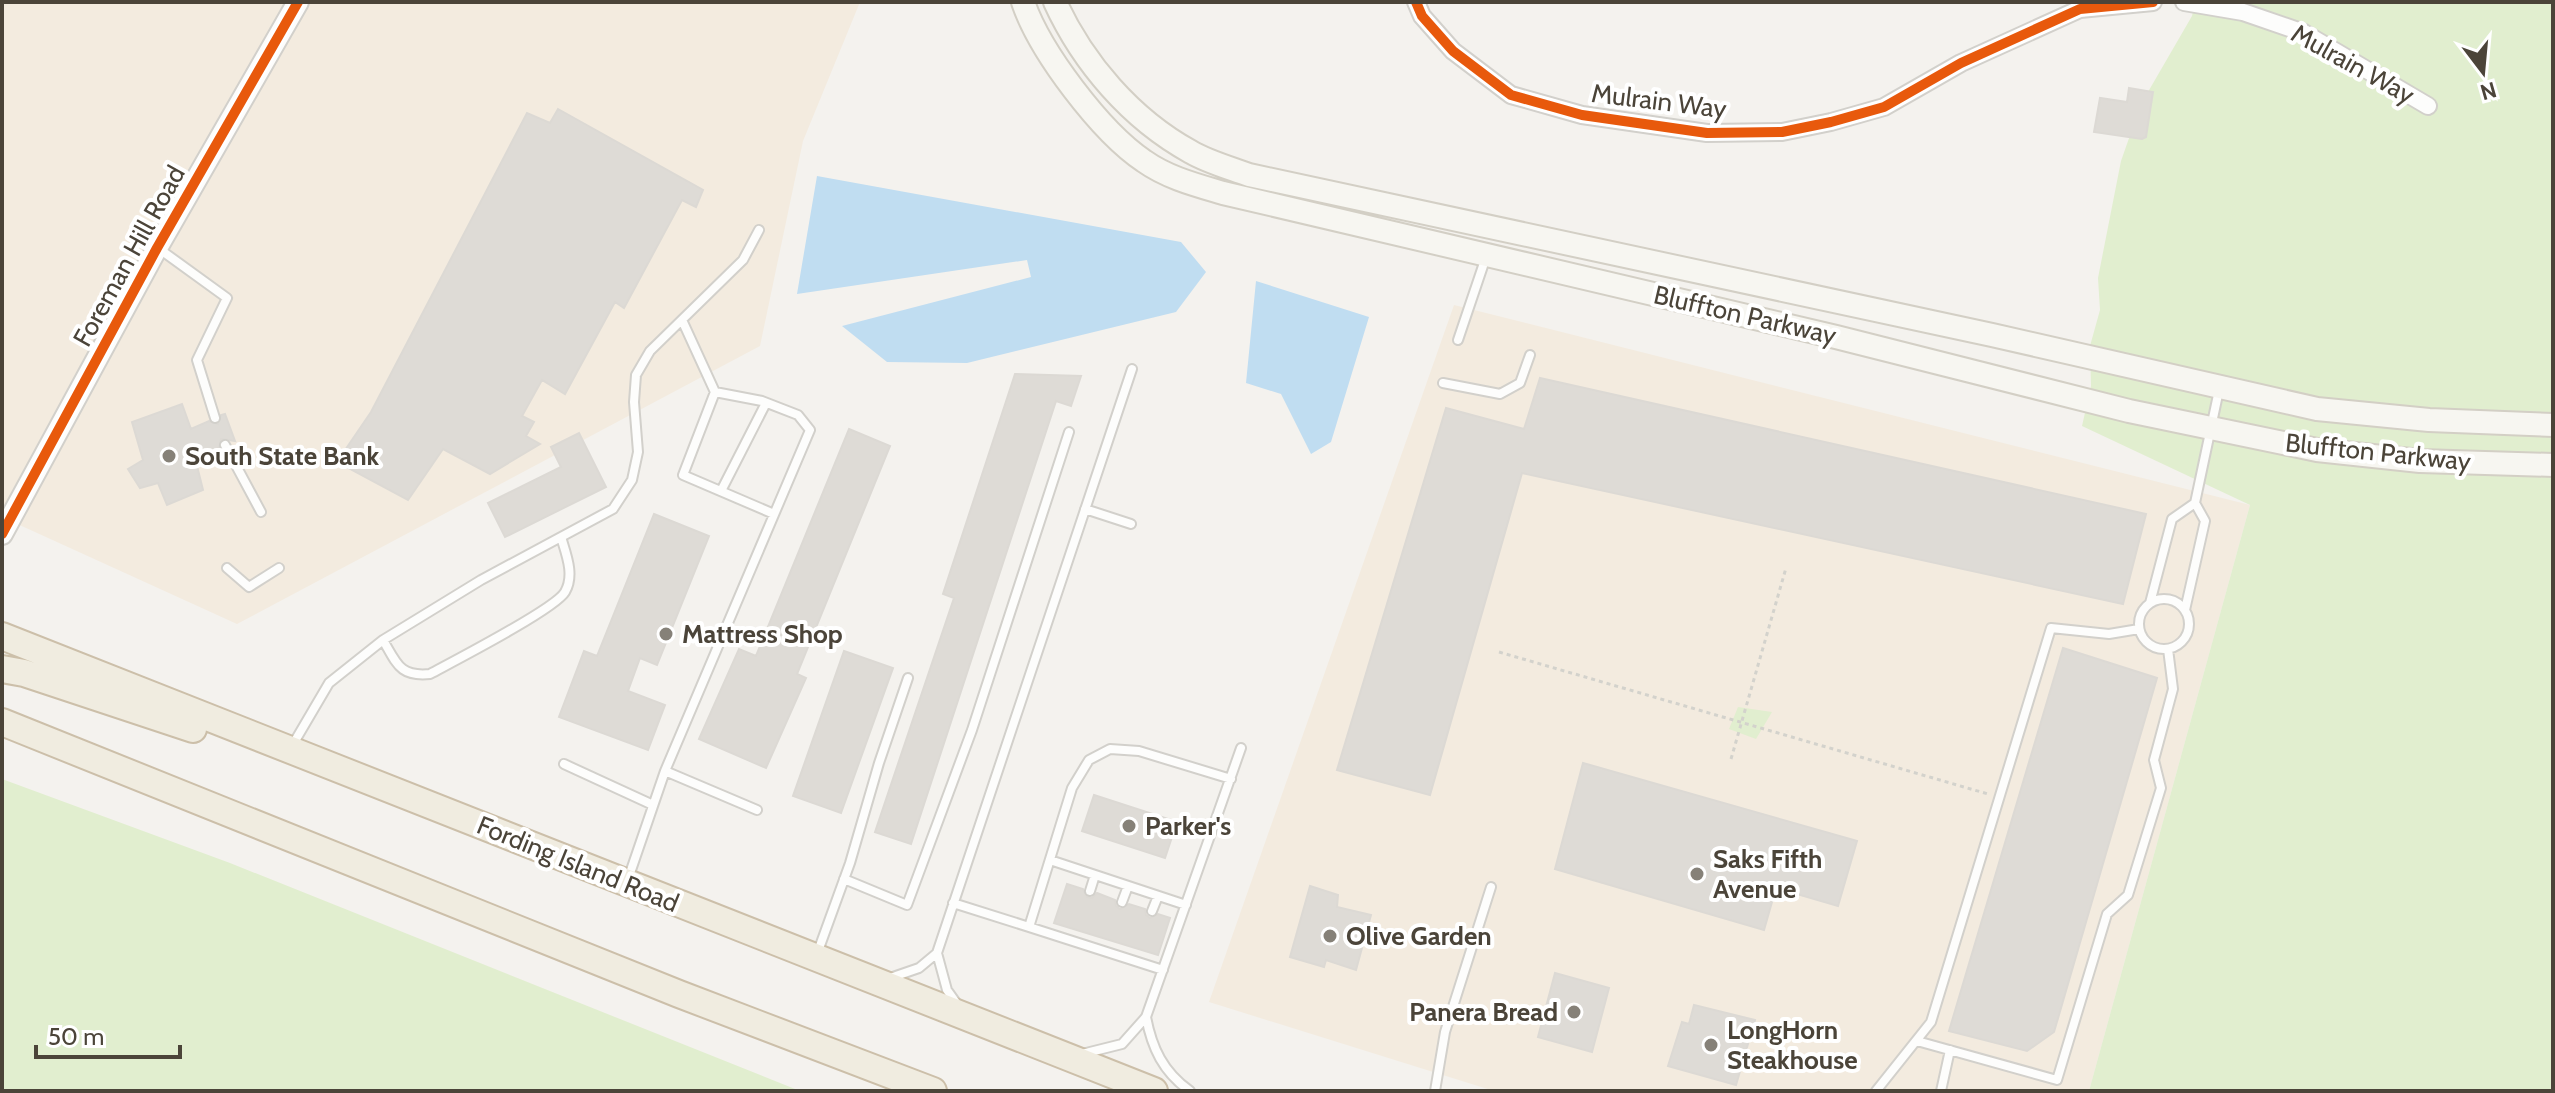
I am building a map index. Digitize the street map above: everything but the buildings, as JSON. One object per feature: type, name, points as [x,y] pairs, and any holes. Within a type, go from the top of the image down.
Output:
[{"type":"highway","name":"Fording Island Road","points":[[2,636],[1154,1091]]},
{"type":"highway","points":[[2,669],[24,673],[285,760],[369,781]]},
{"type":"highway","points":[[2,722],[664,988],[933,1091]]},
{"type":"main road","name":"Bluffton Parkway","points":[[1023,2],[1057,66],[1106,128],[1144,161],[1180,181],[1836,337],[2129,411],[2317,450],[2420,461],[2553,465]]},
{"type":"main road","name":"Bluffton Parkway","points":[[1055,2],[1078,45],[1107,83],[1142,119],[1191,153],[1249,175],[1992,335],[2317,409],[2429,420],[2553,425]]},
{"type":"street","name":"Foreman Hill Road","points":[[2,534],[157,248],[298,2]]},
{"type":"street","name":"Mulrain Way","points":[[1416,2],[1422,16],[1453,51],[1511,95],[1582,115],[1707,133],[1782,132],[1857,115],[1884,107],[1961,63],[2080,9],[2153,2]]},
{"type":"street","name":"Mulrain Way","points":[[2184,2],[2243,12],[2304,33],[2428,106]]},
{"type":"lane","points":[[290,750],[329,683],[383,640],[481,580],[613,509],[632,480],[638,452],[634,402],[636,375],[650,351],[743,260],[759,230]]},
{"type":"lane","points":[[157,248],[227,298],[197,360],[215,418]]},
{"type":"lane","points":[[1458,340],[1487,254]]},
{"type":"lane","points":[[682,320],[715,392],[683,475],[774,514]]},
{"type":"lane","points":[[1443,383],[1500,394],[1520,383],[1530,355]]},
{"type":"lane","points":[[876,982],[919,968],[937,953],[1132,369]]},
{"type":"lane","points":[[2185,610],[2169,600],[2159,599],[2150,603],[2143,610],[2139,629],[2149,645],[2168,649],[2178,645],[2189,629],[2185,610],[2205,521],[2195,503],[2220,387]]},
{"type":"lane","points":[[626,883],[665,771],[810,430],[798,415],[766,403],[715,392]]},
{"type":"lane","points":[[721,491],[766,403]]},
{"type":"lane","points":[[844,879],[907,905],[972,730],[1069,432]]},
{"type":"lane","points":[[225,445],[261,512]]},
{"type":"lane","points":[[2150,603],[2172,519],[2195,503]]},
{"type":"lane","points":[[1085,509],[1131,524]]},
{"type":"lane","points":[[383,640],[399,668],[414,676],[430,674],[547,607],[565,593],[570,573],[561,537]]},
{"type":"lane","points":[[227,568],[249,587],[279,568]]},
{"type":"lane","points":[[1876,1091],[1931,1022],[2051,628],[2109,634],[2139,629]]},
{"type":"lane","points":[[2055,1091],[2107,914],[2128,895],[2161,788],[2154,760],[2173,689],[2168,649]]},
{"type":"lane","points":[[815,958],[844,879],[908,678]]},
{"type":"lane","points":[[1047,1050],[1084,1054],[1105,1050],[1122,1044],[1146,1017],[1241,748]]},
{"type":"lane","points":[[1029,927],[1072,788],[1089,760],[1110,749],[1139,751],[1231,779]]},
{"type":"lane","points":[[564,764],[653,805]]},
{"type":"lane","points":[[665,771],[757,810]]},
{"type":"lane","points":[[1050,860],[1186,905]]},
{"type":"lane","points":[[1090,891],[1095,875]]},
{"type":"lane","points":[[1122,902],[1128,886]]},
{"type":"lane","points":[[1435,1091],[1445,1032],[1491,887]]},
{"type":"lane","points":[[1152,911],[1158,896]]},
{"type":"lane","points":[[953,903],[1163,970]]},
{"type":"lane","points":[[1074,942],[1078,930]]},
{"type":"lane","points":[[1105,952],[1109,940]]},
{"type":"lane","points":[[1136,961],[1140,950]]},
{"type":"lane","points":[[937,953],[947,990],[967,1018]]},
{"type":"lane","points":[[1146,1017],[1159,1060],[1175,1080],[1190,1091]]},
{"type":"lane","points":[[1917,1041],[2057,1080]]},
{"type":"lane","points":[[1941,1091],[1950,1050]]},
{"type":"path","points":[[1731,759],[1786,568]]},
{"type":"path","points":[[1499,652],[1999,798]]},
{"type":"shaded area","points":[[2,2],[860,2],[803,141],[760,346],[237,624],[2,517]]},
{"type":"shaded area","points":[[1454,305],[2250,505],[2089,1091],[1494,1091],[1209,1002]]},
{"type":"green space","points":[[2195,2],[2553,2],[2553,1091],[2089,1091],[2250,505],[2082,426],[2091,386],[2090,346],[2100,310],[2098,278],[2121,161],[2141,104],[2192,16]]},
{"type":"green space","points":[[1738,707],[1772,712],[1756,739],[1729,729]]},
{"type":"green space","points":[[2,779],[230,863],[800,1091],[2,1091]]},
{"type":"water","points":[[817,176],[1181,242],[1206,272],[1176,312],[967,363],[887,362],[842,326],[1031,277],[1027,260],[797,294]]},
{"type":"water","points":[[1256,281],[1369,317],[1331,442],[1311,454],[1281,394],[1246,383]]},
{"type":"cycle path","points":[[2,534],[157,248],[298,2]]},
{"type":"cycle path","points":[[1416,2],[1422,16],[1453,51],[1511,95],[1582,115],[1707,133],[1782,132],[1884,107],[1961,63],[2080,9],[2153,2]]},
{"type":"place","name":"South State Bank","points":[[169,456]]},
{"type":"place","name":"Mattress Shop","points":[[666,634]]},
{"type":"place","name":"Parker's","points":[[1129,826]]},
{"type":"place","name":"Saks Fifth Avenue","points":[[1697,874]]},
{"type":"place","name":"Olive Garden","points":[[1330,936]]},
{"type":"place","name":"Panera Bread","points":[[1574,1012]]},
{"type":"place","name":"LongHorn Steakhouse","points":[[1711,1045]]}]
